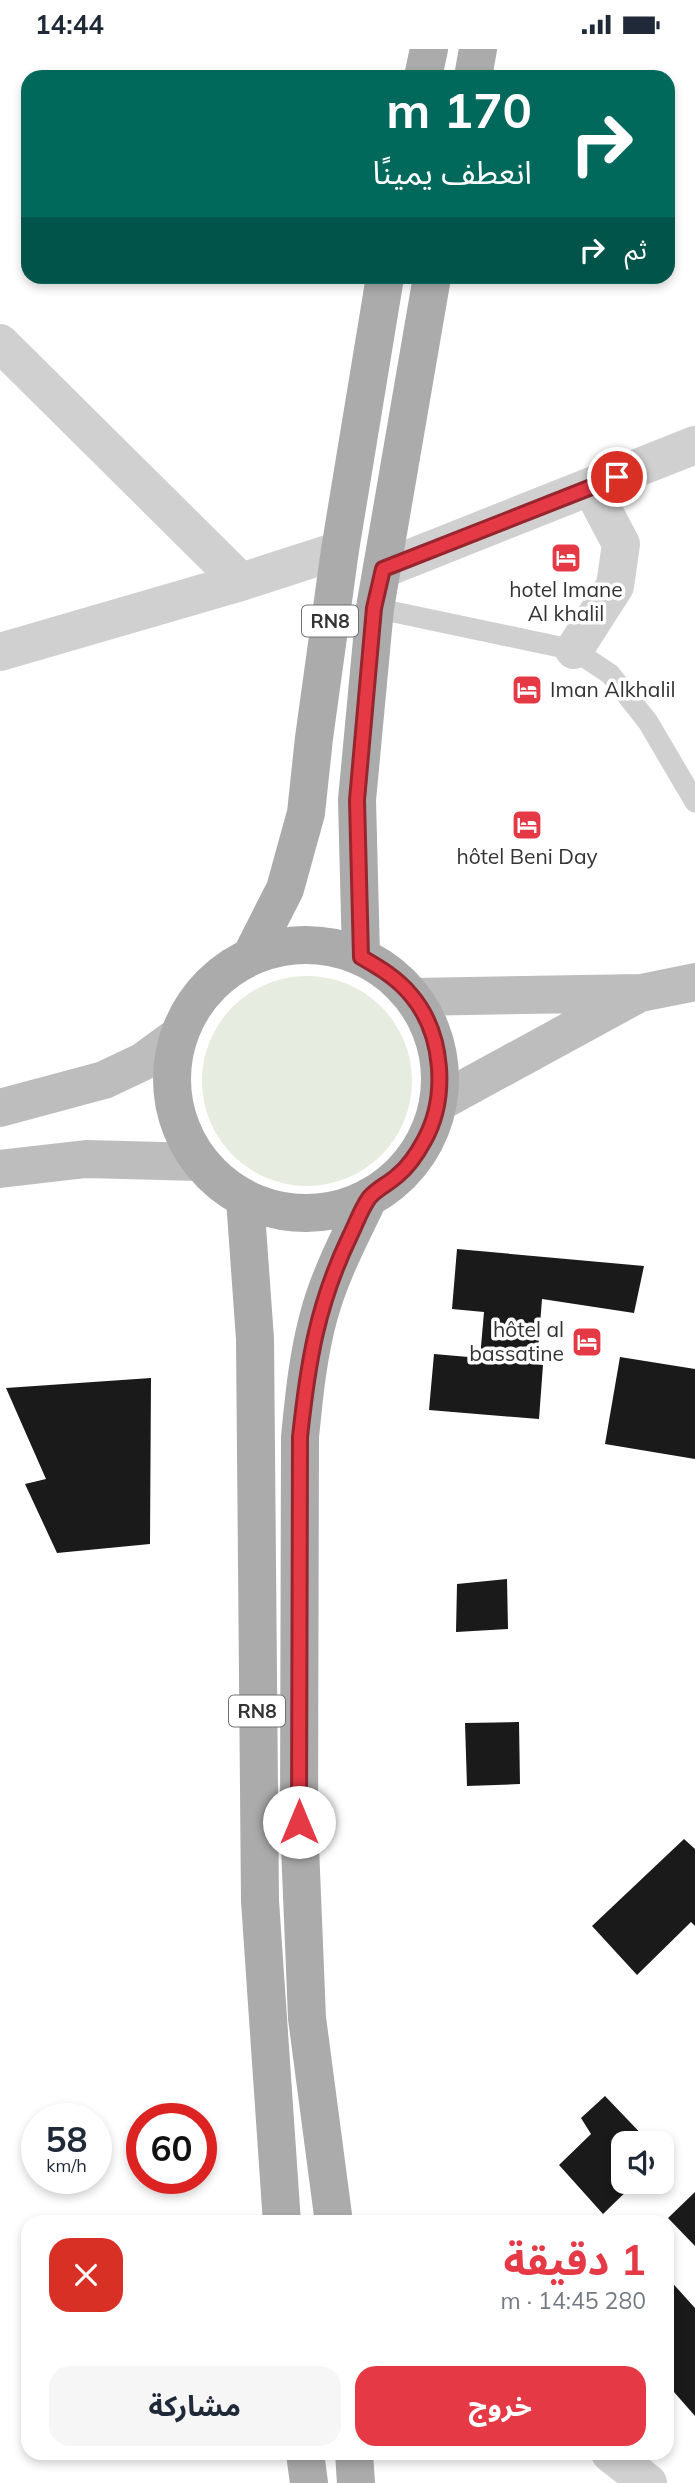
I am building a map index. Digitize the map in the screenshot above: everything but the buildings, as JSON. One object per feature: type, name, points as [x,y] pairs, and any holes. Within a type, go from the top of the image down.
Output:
[{"type":"main road","points":[[424,70],[429,49]]},
{"type":"main road","points":[[474,70],[478,49]]},
{"type":"main road","name":"RN8","points":[[251,956],[285,889],[306,813],[313,738],[340,550],[384,284]]},
{"type":"main road","name":"RN8","points":[[361,957],[357,800],[374,608],[383,569],[431,284]]},
{"type":"main road","name":"RN8","points":[[306,945],[325,946],[361,957],[389,973],[413,997],[431,1030],[439,1066],[438,1103],[425,1141],[401,1173],[369,1197],[345,1207],[295,1213],[269,1208],[245,1199],[220,1183],[200,1162],[178,1123],[171,1079],[179,1035],[195,1002],[220,976],[251,956],[269,950],[306,945]]},
{"type":"main road","name":"RN8","points":[[333,2215],[307,2018],[299,1822],[300,1437],[306,1383],[319,1315],[332,1276],[369,1197]]},
{"type":"main road","name":"RN8","points":[[245,1199],[255,1339],[260,1901],[281,2215]]},
{"type":"main road","points":[[306,2460],[309,2483]]},
{"type":"main road","points":[[354,2460],[356,2483]]},
{"type":"street","points":[[0,342],[241,582]]},
{"type":"street","points":[[383,569],[695,445]]},
{"type":"street","points":[[574,650],[615,586],[621,544],[591,487]]},
{"type":"street","points":[[0,652],[241,582],[340,550]]},
{"type":"street","points":[[413,997],[641,993],[695,982]]},
{"type":"street","points":[[438,1103],[641,993]]},
{"type":"street","points":[[0,1108],[104,1080],[142,1062],[179,1035]]},
{"type":"street","points":[[0,1169],[86,1159],[200,1162]]},
{"type":"street","points":[[619,2460],[648,2483]]},
{"type":"lane","points":[[374,608],[574,650],[610,674],[648,722],[695,802]]},
{"type":"shaded area","points":[[307,976],[328,978],[347,984],[365,993],[381,1007],[395,1023],[404,1041],[410,1060],[410,1102],[404,1121],[395,1139],[381,1155],[365,1169],[347,1178],[328,1184],[307,1186],[286,1184],[267,1178],[249,1169],[233,1155],[219,1139],[210,1121],[204,1102],[202,1081],[204,1060],[210,1041],[219,1023],[233,1007],[249,993],[267,984],[286,978]]},
{"type":"place","name":"hotel Imane Al khalil","points":[[566,558]]},
{"type":"place","name":"Iman Alkhalil","points":[[527,690]]},
{"type":"place","name":"hôtel Beni Day","points":[[527,825]]},
{"type":"place","name":"hôtel al bassatine","points":[[587,1342]]},
{"type":"route","points":[[299,1822],[300,1437],[306,1383],[319,1315],[332,1276],[369,1197],[401,1173],[425,1141],[438,1103],[439,1066],[431,1030],[413,997],[389,973],[361,957],[357,800],[374,608],[383,569],[617,477]]}]
